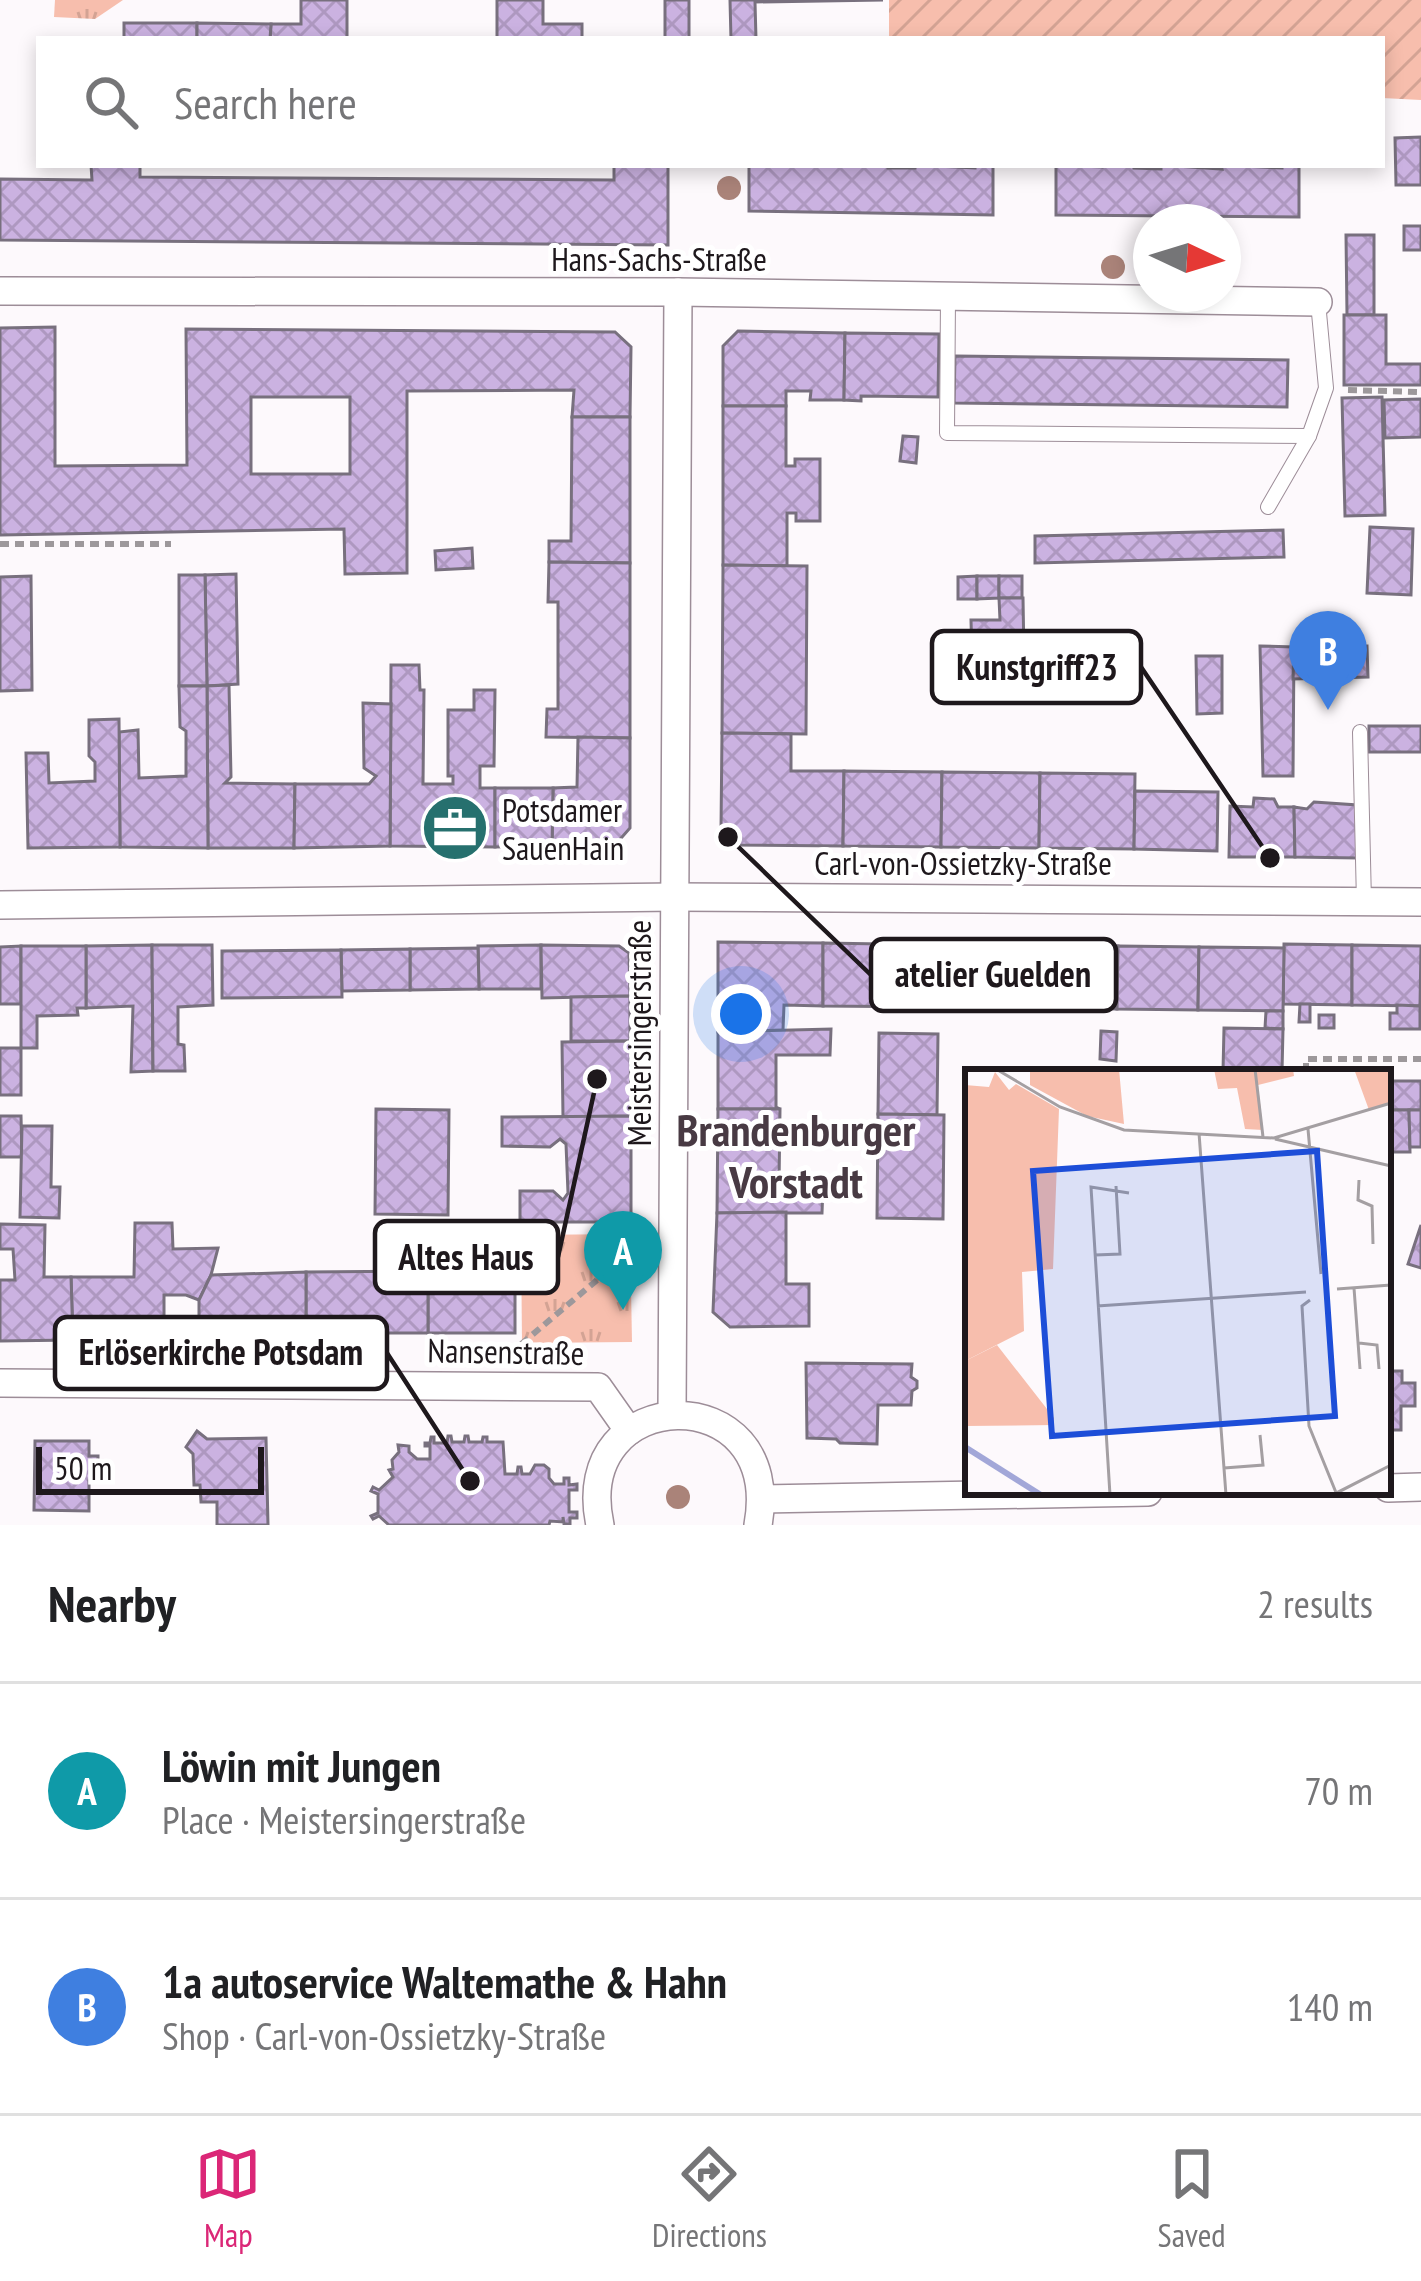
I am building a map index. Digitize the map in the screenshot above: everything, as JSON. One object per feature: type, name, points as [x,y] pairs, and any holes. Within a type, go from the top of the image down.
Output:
[{"type":"street","name":"Hans-Sachs-Straße","points":[[0,291],[678,292],[1318,302]]},
{"type":"street","name":"Meistersingerstraße","points":[[672,1414],[678,292]]},
{"type":"street","name":"Carl-von-Ossietzky-Straße","points":[[0,905],[675,897],[1421,902]]},
{"type":"street","name":"Nansenstraße","points":[[0,1382],[598,1388],[629,1431]]},
{"type":"street","points":[[600,1525],[595,1498],[610,1449],[629,1431],[672,1414],[700,1417],[725,1428],[745,1447],[758,1471],[760,1512],[1090,1495]]},
{"type":"street","points":[[1391,1488],[1421,1487]]},
{"type":"lane","points":[[948,297],[947,433],[1309,436]]},
{"type":"lane","points":[[1268,507],[1309,436],[1326,388],[1318,302]]},
{"type":"lane","points":[[1360,732],[1364,902]]},
{"type":"path","points":[[1360,392],[1421,392]]},
{"type":"path","points":[[0,544],[171,544]]},
{"type":"path","points":[[1306,1069],[1306,1059],[1421,1059]]},
{"type":"path","points":[[519,1385],[520,1346],[616,1264],[673,1224]]},
{"type":"green space","points":[[55,0],[123,0],[95,19],[54,17]]},
{"type":"green space","points":[[889,0],[1421,0],[1421,100],[1385,98],[1385,36],[889,36]]},
{"type":"green space","points":[[630,1234],[632,1342],[522,1343],[521,1235]]},
{"type":"building","points":[[301,0],[347,0],[347,36],[270,36],[271,24],[301,24]]},
{"type":"building","points":[[497,0],[543,0],[543,24],[582,24],[582,36],[497,36]]},
{"type":"building","points":[[665,0],[689,0],[689,36],[665,36]]},
{"type":"building","points":[[730,0],[883,0],[755,2],[756,36],[731,36]]},
{"type":"building","points":[[124,23],[197,23],[197,36],[124,36]]},
{"type":"building","points":[[197,23],[271,24],[270,36],[197,36]]},
{"type":"building","points":[[1421,137],[1421,185],[1396,185],[1395,138]]},
{"type":"building","points":[[91,168],[140,168],[140,177],[614,180],[614,168],[668,168],[668,245],[0,240],[0,179],[92,180]]},
{"type":"building","points":[[749,168],[993,168],[993,215],[749,211]]},
{"type":"building","points":[[1056,168],[1299,168],[1299,217],[1241,217],[1241,204],[1133,204],[1133,216],[1056,215]]},
{"type":"building","points":[[1404,226],[1421,226],[1421,250],[1404,250]]},
{"type":"building","points":[[1346,235],[1374,235],[1374,315],[1347,315]]},
{"type":"building","points":[[1344,315],[1386,315],[1386,364],[1421,364],[1421,385],[1344,385]]},
{"type":"building","points":[[55,327],[55,466],[187,465],[186,329],[615,332],[631,347],[630,417],[572,417],[574,390],[407,391],[407,573],[345,574],[344,529],[0,535],[0,328]],"holes":[[[251,397],[350,397],[350,474],[251,474]]]},
{"type":"building","points":[[738,331],[845,333],[844,400],[810,400],[811,391],[786,391],[786,406],[723,406],[723,346]]},
{"type":"building","points":[[845,333],[939,334],[938,397],[844,400]]},
{"type":"building","points":[[955,356],[1288,360],[1287,407],[954,403]]},
{"type":"building","points":[[1382,397],[1385,515],[1345,516],[1342,398]]},
{"type":"building","points":[[1421,399],[1421,437],[1385,438],[1384,400]]},
{"type":"building","points":[[723,406],[786,406],[786,466],[795,466],[795,459],[820,459],[820,521],[796,521],[796,513],[787,513],[787,566],[723,565]]},
{"type":"building","points":[[572,417],[630,417],[630,563],[549,562],[549,541],[571,541]]},
{"type":"building","points":[[903,436],[918,437],[916,463],[900,461]]},
{"type":"building","points":[[1370,527],[1413,529],[1411,595],[1367,593]]},
{"type":"building","points":[[1283,530],[1284,557],[1035,563],[1035,536]]},
{"type":"building","points":[[472,548],[473,568],[436,570],[435,551]]},
{"type":"building","points":[[549,562],[630,563],[630,738],[546,737],[547,709],[558,709],[558,602],[548,602]]},
{"type":"building","points":[[723,565],[807,566],[806,734],[722,733]]},
{"type":"building","points":[[236,574],[238,684],[207,686],[205,575]]},
{"type":"building","points":[[179,575],[205,575],[207,686],[179,686]]},
{"type":"building","points":[[31,576],[32,690],[0,691],[0,577]]},
{"type":"building","points":[[977,576],[977,599],[958,599],[958,577]]},
{"type":"building","points":[[977,576],[999,576],[999,598],[977,599]]},
{"type":"building","points":[[999,576],[1022,576],[1022,598],[999,598]]},
{"type":"building","points":[[999,598],[1023,598],[1024,657],[972,658],[971,620],[1000,620]]},
{"type":"building","points":[[1260,646],[1294,647],[1293,776],[1263,776]]},
{"type":"building","points":[[1367,646],[1368,677],[1293,679],[1294,647]]},
{"type":"building","points":[[1196,656],[1222,656],[1222,713],[1197,714]]},
{"type":"building","points":[[391,665],[419,665],[420,690],[424,690],[423,784],[453,784],[453,776],[448,776],[448,710],[474,710],[474,690],[495,690],[494,766],[480,766],[480,788],[495,788],[495,847],[390,846]]},
{"type":"building","points":[[229,685],[231,777],[225,783],[295,784],[294,848],[208,848],[207,686]]},
{"type":"building","points":[[179,686],[207,686],[208,848],[120,847],[119,732],[138,730],[139,778],[186,776]]},
{"type":"building","points":[[363,703],[391,704],[390,846],[294,848],[295,784],[369,784],[376,776],[364,768]]},
{"type":"building","points":[[119,719],[120,847],[28,848],[26,753],[48,753],[49,783],[95,781],[89,720]]},
{"type":"building","points":[[1369,726],[1421,726],[1421,752],[1369,752]]},
{"type":"building","points":[[722,733],[791,734],[791,771],[844,771],[843,846],[733,845],[721,829]]},
{"type":"building","points":[[578,737],[630,738],[630,828],[615,845],[552,846],[553,788],[577,787]]},
{"type":"building","points":[[844,771],[942,772],[941,847],[843,846]]},
{"type":"building","points":[[942,772],[1040,773],[1039,848],[941,847]]},
{"type":"building","points":[[1040,773],[1135,774],[1134,849],[1039,848]]},
{"type":"building","points":[[495,788],[553,788],[552,846],[495,847]]},
{"type":"building","points":[[1135,791],[1218,792],[1217,851],[1134,849]]},
{"type":"building","points":[[1254,798],[1294,807],[1295,857],[1229,857],[1230,806],[1253,807]]},
{"type":"building","points":[[1314,802],[1357,805],[1357,858],[1295,857],[1294,807],[1307,809]]},
{"type":"building","points":[[718,942],[823,943],[823,1006],[784,1005],[783,1030],[718,1032]]},
{"type":"building","points":[[823,943],[942,945],[941,1007],[823,1006]]},
{"type":"building","points":[[1284,944],[1352,945],[1352,1005],[1283,1004]]},
{"type":"building","points":[[152,945],[153,1071],[131,1072],[133,1006],[86,1008],[86,946]]},
{"type":"building","points":[[152,945],[212,945],[213,1005],[178,1007],[178,1044],[184,1045],[185,1071],[153,1071]]},
{"type":"building","points":[[541,945],[541,989],[479,989],[478,946]]},
{"type":"building","points":[[541,945],[619,946],[629,953],[630,996],[542,998]]},
{"type":"building","points":[[1018,945],[1118,946],[1117,1009],[1018,1008]]},
{"type":"building","points":[[1352,945],[1421,946],[1420,1006],[1352,1005]]},
{"type":"building","points":[[21,946],[21,1004],[0,1004],[0,947]]},
{"type":"building","points":[[21,946],[86,946],[86,1008],[77,1008],[78,1015],[37,1016],[37,1048],[21,1048]]},
{"type":"building","points":[[1118,946],[1199,947],[1198,1010],[1117,1009]]},
{"type":"building","points":[[1199,947],[1284,948],[1283,1011],[1198,1010]]},
{"type":"building","points":[[478,948],[479,989],[410,990],[410,949]]},
{"type":"building","points":[[410,949],[410,990],[342,991],[341,950]]},
{"type":"building","points":[[341,950],[342,997],[222,998],[222,951]]},
{"type":"building","points":[[630,996],[630,1041],[571,1041],[571,997]]},
{"type":"building","points":[[1300,1004],[1310,1004],[1310,1022],[1299,1022]]},
{"type":"building","points":[[1397,1005],[1420,1006],[1420,1029],[1390,1029],[1390,1013],[1397,1013]]},
{"type":"building","points":[[1266,1011],[1283,1011],[1283,1029],[1265,1028]]},
{"type":"building","points":[[1319,1015],[1334,1015],[1334,1028],[1319,1028]]},
{"type":"building","points":[[1224,1028],[1283,1029],[1282,1069],[1223,1069]]},
{"type":"building","points":[[831,1029],[830,1055],[776,1055],[776,1107],[780,1109],[718,1109],[718,1032]]},
{"type":"building","points":[[1101,1031],[1117,1032],[1116,1061],[1100,1059]]},
{"type":"building","points":[[879,1033],[938,1034],[937,1115],[878,1114]]},
{"type":"building","points":[[630,1041],[631,1116],[563,1117],[562,1042]]},
{"type":"building","points":[[0,1048],[21,1048],[21,1095],[0,1095]]},
{"type":"building","points":[[1391,1081],[1421,1081],[1421,1110],[1391,1110]]},
{"type":"building","points":[[376,1109],[449,1110],[448,1215],[375,1214]]},
{"type":"building","points":[[718,1109],[780,1109],[779,1187],[823,1187],[822,1213],[717,1213]]},
{"type":"building","points":[[1391,1110],[1409,1110],[1410,1152],[1391,1152]]},
{"type":"building","points":[[1409,1110],[1421,1110],[1421,1147],[1410,1147]]},
{"type":"building","points":[[878,1114],[944,1115],[943,1219],[877,1218]]},
{"type":"building","points":[[0,1116],[21,1116],[22,1157],[0,1157]]},
{"type":"building","points":[[631,1116],[631,1222],[520,1222],[520,1191],[553,1191],[563,1200],[568,1193],[566,1144],[560,1139],[550,1147],[502,1146],[502,1117]]},
{"type":"building","points":[[22,1126],[52,1126],[51,1187],[60,1187],[59,1218],[20,1217]]},
{"type":"building","points":[[786,1212],[786,1284],[809,1284],[809,1326],[730,1327],[713,1312],[717,1213]]},
{"type":"building","points":[[135,1223],[172,1223],[173,1249],[218,1248],[199,1300],[164,1295],[164,1338],[73,1340],[71,1277],[134,1277]]},
{"type":"building","points":[[0,1224],[45,1225],[44,1277],[71,1277],[73,1340],[0,1341],[0,1280],[15,1280],[13,1249],[0,1249]]},
{"type":"building","points":[[1421,1225],[1421,1268],[1408,1264]]},
{"type":"building","points":[[428,1271],[515,1271],[515,1333],[428,1333]]},
{"type":"building","points":[[428,1271],[428,1333],[306,1333],[306,1272]]},
{"type":"building","points":[[306,1272],[306,1333],[199,1333],[199,1300],[211,1275]]},
{"type":"building","points":[[806,1363],[912,1364],[911,1377],[917,1388],[912,1391],[911,1405],[878,1405],[877,1444],[807,1438]]},
{"type":"building","points":[[1391,1371],[1402,1371],[1402,1383],[1415,1383],[1415,1406],[1401,1406],[1401,1430],[1391,1430]]},
{"type":"building","points":[[197,1431],[207,1439],[266,1438],[268,1525],[217,1525],[217,1502],[201,1502],[200,1485],[194,1485],[193,1454],[186,1447]]},
{"type":"building","points":[[448,1436],[452,1442],[464,1442],[468,1436],[469,1442],[487,1437],[487,1442],[503,1442],[505,1474],[517,1474],[521,1467],[522,1474],[530,1474],[535,1465],[544,1465],[554,1484],[564,1484],[564,1478],[569,1478],[569,1485],[577,1484],[577,1490],[569,1490],[569,1512],[577,1512],[577,1518],[564,1524],[563,1517],[563,1522],[550,1521],[549,1525],[389,1525],[379,1516],[373,1519],[378,1513],[378,1494],[371,1491],[393,1477],[389,1470],[398,1445],[409,1446],[417,1459],[430,1459],[430,1446],[425,1443],[434,1437],[434,1443],[447,1443]]},
{"type":"building","points":[[35,1441],[89,1441],[89,1456],[98,1456],[98,1481],[89,1481],[89,1511],[34,1510]]},
{"type":"place","name":"1a autoservice Waltemathe & Hahn","points":[[1328,710]]},
{"type":"place","name":"Potsdamer SauenHain","points":[[455,828]]},
{"type":"place","name":"atelier Guelden","points":[[728,837]]},
{"type":"place","name":"Kunstgriff23","points":[[1270,858]]},
{"type":"place","name":"Altes Haus","points":[[597,1079]]},
{"type":"place","name":"Löwin mit Jungen","points":[[623,1310]]},
{"type":"place","name":"Erlöserkirche Potsdam","points":[[470,1481]]},
{"type":"district","name":"Brandenburger Vorstadt","points":[[796,1155]]}]
